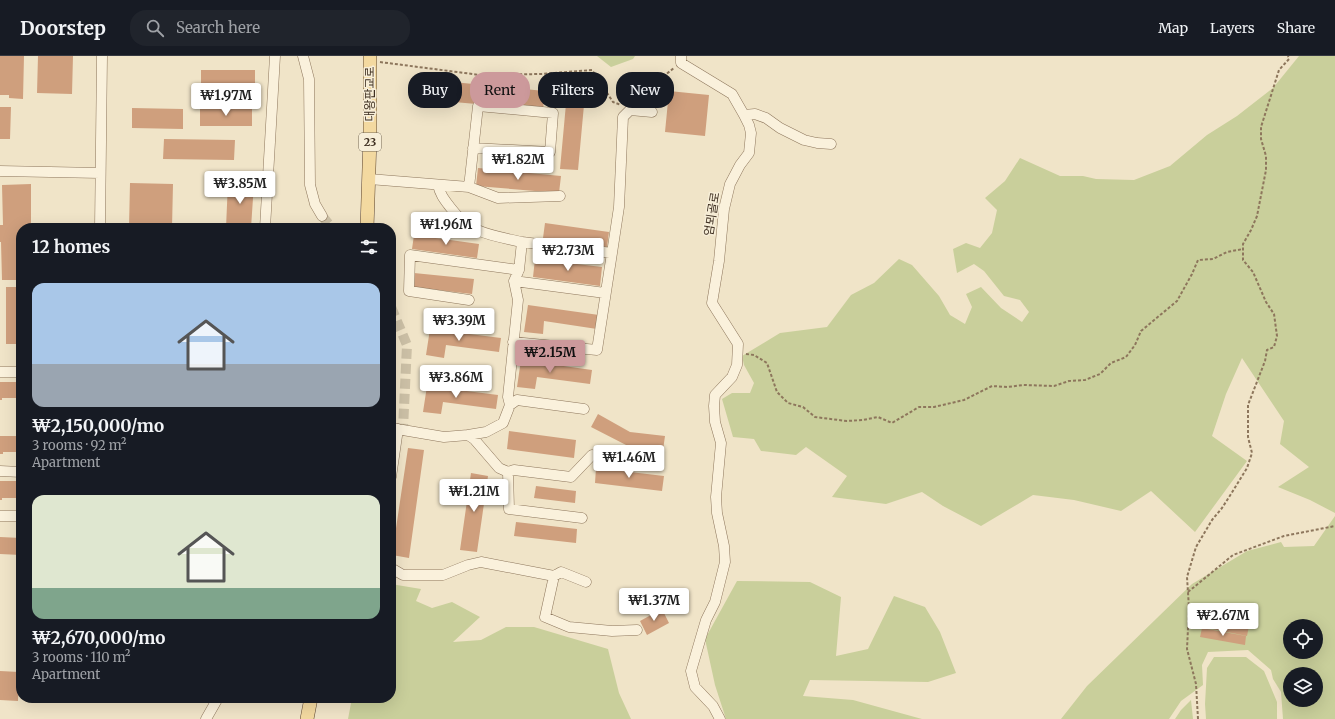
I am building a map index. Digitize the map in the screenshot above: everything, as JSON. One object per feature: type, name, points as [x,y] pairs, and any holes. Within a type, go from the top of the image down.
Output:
[{"type":"main road","name":"대왕판교로","points":[[367,223],[370,138],[370,58]]},
{"type":"main road","points":[[307,719],[311,703]]},
{"type":"street","points":[[100,223],[102,56]]},
{"type":"street","points":[[265,223],[275,56]]},
{"type":"street","points":[[303,56],[309,79],[310,185],[315,204],[322,216]]},
{"type":"street","name":"엄뫼골로","points":[[681,59],[732,94],[749,125],[750,133],[749,153],[730,184],[724,209],[719,261],[712,303],[738,344],[737,365],[732,377],[715,395],[714,406],[715,422],[721,443],[716,497],[717,513],[724,546],[725,562],[715,602],[706,620],[691,671],[696,687],[713,706],[720,719]]},
{"type":"street","points":[[469,187],[473,148],[478,106],[552,113],[550,152],[473,148]]},
{"type":"street","points":[[513,342],[597,350],[619,207],[623,117],[630,110],[652,112]]},
{"type":"street","points":[[744,115],[755,114],[766,118],[780,128],[804,140],[831,144]]},
{"type":"street","points":[[0,171],[100,173]]},
{"type":"street","points":[[369,179],[469,187],[498,198],[560,196]]},
{"type":"street","points":[[438,185],[440,194],[456,215],[467,225],[480,232],[522,242],[612,253]]},
{"type":"street","points":[[510,405],[508,397],[518,300],[514,282],[519,270],[522,242]]},
{"type":"street","points":[[469,300],[409,291],[410,254],[519,270]]},
{"type":"street","points":[[514,282],[605,292]]},
{"type":"street","points":[[0,372],[16,372]]},
{"type":"street","points":[[396,429],[444,437],[486,432],[503,423],[510,405],[517,400],[584,409]]},
{"type":"street","points":[[468,435],[474,439],[499,468],[508,472],[514,470],[571,477],[592,455]]},
{"type":"street","points":[[0,472],[16,472]]},
{"type":"street","points":[[508,472],[509,509],[582,518]]},
{"type":"street","points":[[0,516],[16,516]]},
{"type":"street","points":[[396,571],[403,575],[443,575],[468,565],[481,562],[554,576],[561,572],[586,582]]},
{"type":"street","points":[[554,576],[545,617],[570,627],[612,631],[637,630]]},
{"type":"street","points":[[206,719],[215,703]]},
{"type":"path","points":[[1198,719],[1196,684],[1187,649],[1189,608],[1187,577],[1196,547],[1212,520],[1231,494],[1246,468],[1252,453],[1248,437],[1248,405],[1265,361],[1267,350],[1274,347],[1276,336],[1274,314],[1266,302],[1253,272],[1243,260],[1243,244],[1252,230],[1257,216],[1266,170],[1266,156],[1261,139],[1261,127],[1279,70],[1289,59],[1288,56]]},
{"type":"path","points":[[370,58],[480,75],[541,74],[592,70],[613,102],[616,103]]},
{"type":"path","points":[[667,72],[681,59]]},
{"type":"path","points":[[737,352],[754,355],[767,363],[777,392],[788,403],[803,407],[815,417],[847,421],[863,420],[878,416],[892,423],[919,407],[934,407],[964,400],[992,386],[1054,386],[1069,381],[1085,380],[1100,374],[1111,363],[1126,357],[1135,345],[1141,331],[1177,301],[1198,260],[1213,259],[1227,252],[1243,249]]},
{"type":"path","points":[[1188,593],[1233,554],[1284,536],[1335,526]]},
{"type":"green space","points":[[597,56],[635,56],[633,59],[611,67]]},
{"type":"green space","points":[[1299,56],[1335,56],[1335,513],[1310,500],[1278,487],[1309,467],[1280,444],[1284,421],[1242,358],[1226,394],[1212,436],[1247,461],[1195,532],[1151,491],[1121,511],[1074,500],[1033,495],[981,526],[943,506],[922,492],[886,504],[832,497],[847,476],[806,447],[796,455],[761,451],[754,439],[733,437],[722,399],[732,393],[750,393],[754,383],[744,365],[742,356],[780,333],[827,327],[851,295],[874,283],[899,259],[912,265],[939,296],[950,315],[965,324],[972,307],[966,294],[981,287],[1001,308],[1022,322],[1029,312],[1020,300],[1004,296],[984,271],[974,264],[957,273],[953,249],[966,243],[980,248],[992,233],[997,210],[985,198],[1005,181],[1020,158],[1060,176],[1083,176],[1096,179],[1134,180],[1170,166],[1207,135],[1237,116],[1273,88]]},
{"type":"green space","points":[[1335,516],[1335,719],[1283,719],[1281,692],[1273,679],[1271,670],[1248,650],[1208,652],[1202,665],[1203,685],[1181,701],[1169,719],[1061,719],[1087,686],[1192,584],[1247,551],[1281,542],[1284,547],[1314,546]]},
{"type":"green space","points":[[737,581],[810,582],[841,597],[836,656],[868,649],[894,596],[925,607],[940,632],[956,673],[928,682],[810,680],[803,696],[853,700],[922,719],[726,719],[715,685],[705,639]]},
{"type":"green space","points":[[396,585],[421,589],[416,601],[432,608],[452,602],[480,617],[453,642],[481,640],[506,627],[534,627],[608,649],[619,693],[631,719],[348,719],[351,703],[396,703]]},
{"type":"green space","points":[[1214,657],[1246,657],[1264,671],[1277,702],[1277,719],[1206,719],[1205,704],[1207,668]]},
{"type":"green space","points":[[1191,700],[1193,719],[1175,719],[1181,710]]},
{"type":"building","points":[[0,56],[24,56],[23,99],[9,98],[9,95],[0,95]]},
{"type":"building","points":[[38,56],[73,56],[72,94],[37,93]]},
{"type":"building","points":[[201,70],[255,70],[255,90],[201,90]]},
{"type":"building","points":[[462,83],[470,84],[470,103],[462,103]]},
{"type":"building","points":[[530,90],[538,90],[538,108],[543,108],[543,110],[521,108],[530,108]]},
{"type":"building","points":[[674,92],[709,95],[705,136],[665,132],[667,108],[674,108]]},
{"type":"building","points":[[0,107],[11,107],[10,139],[0,139]]},
{"type":"building","points":[[132,108],[183,109],[183,129],[132,128]]},
{"type":"building","points":[[200,108],[252,108],[252,126],[200,126]]},
{"type":"building","points":[[566,108],[584,108],[578,170],[560,169]]},
{"type":"building","points":[[164,139],[235,140],[234,160],[163,159]]},
{"type":"building","points":[[478,168],[561,176],[559,193],[476,186]]},
{"type":"building","points":[[228,182],[254,183],[251,223],[226,223]]},
{"type":"building","points":[[130,183],[173,184],[172,223],[129,223]]},
{"type":"building","points":[[31,184],[31,223],[16,223],[16,280],[2,280],[0,225],[3,225],[2,185]]},
{"type":"building","points":[[545,223],[609,232],[607,247],[543,238]]},
{"type":"building","points":[[414,235],[479,244],[477,258],[412,249]]},
{"type":"building","points":[[535,259],[602,267],[600,286],[533,277]]},
{"type":"building","points":[[414,273],[474,279],[472,294],[412,287]]},
{"type":"building","points":[[6,287],[16,287],[16,344],[6,344]]},
{"type":"building","points":[[528,305],[599,315],[597,329],[544,321],[543,334],[524,332]]},
{"type":"building","points":[[430,329],[501,338],[499,352],[446,345],[444,358],[426,355]]},
{"type":"building","points":[[521,360],[592,370],[590,384],[537,377],[535,389],[517,387]]},
{"type":"building","points":[[0,382],[16,382],[16,398],[2,398],[2,400],[0,400]]},
{"type":"building","points":[[427,386],[498,395],[496,409],[443,402],[441,414],[423,412]]},
{"type":"building","points":[[598,414],[630,432],[665,436],[663,450],[628,446],[591,427]]},
{"type":"building","points":[[509,431],[576,440],[574,458],[507,449]]},
{"type":"building","points":[[0,436],[16,436],[16,452],[3,452],[3,454],[0,454]]},
{"type":"building","points":[[408,448],[424,450],[409,558],[396,556],[396,528]]},
{"type":"building","points":[[596,468],[664,476],[662,491],[595,483]]},
{"type":"building","points":[[471,473],[488,476],[477,552],[460,550]]},
{"type":"building","points":[[0,481],[16,481],[16,498],[2,498],[2,500],[0,500]]},
{"type":"building","points":[[536,486],[576,491],[575,503],[534,498]]},
{"type":"building","points":[[516,522],[577,529],[576,543],[514,536]]},
{"type":"building","points":[[0,537],[16,538],[16,555],[0,554]]},
{"type":"building","points":[[662,609],[669,623],[647,635],[640,621]]},
{"type":"building","points":[[1204,618],[1249,626],[1247,636],[1202,627]]},
{"type":"building","points":[[1202,628],[1246,636],[1245,645],[1200,637]]},
{"type":"building","points":[[0,671],[16,672],[16,701],[0,700]]},
{"type":"tunnel","points":[[322,216],[328,223]]},
{"type":"tunnel","points":[[396,319],[407,345],[403,429]]}]
